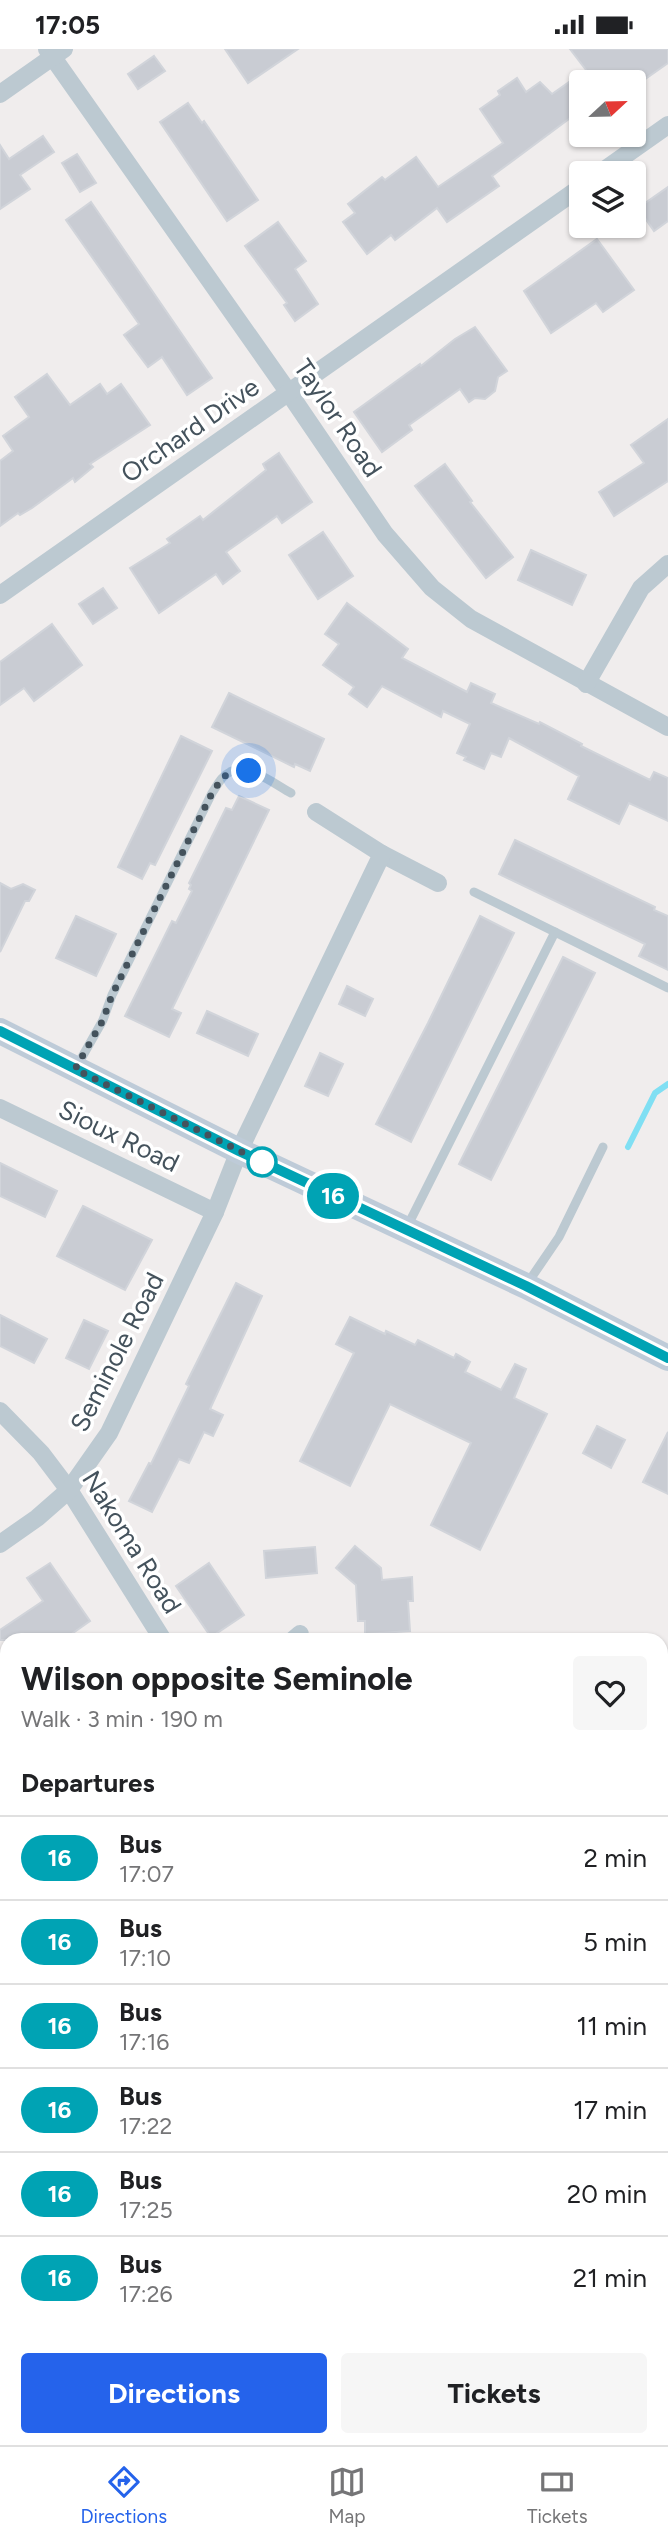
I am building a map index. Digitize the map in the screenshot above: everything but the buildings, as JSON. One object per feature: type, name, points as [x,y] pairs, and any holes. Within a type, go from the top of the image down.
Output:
[{"type":"main road","points":[[0,1031],[239,1151],[526,1286],[668,1358]]},
{"type":"street","points":[[0,94],[54,52]]},
{"type":"street","name":"Taylor Road","points":[[54,52],[385,534],[432,588],[471,619],[668,727]]},
{"type":"street","points":[[617,161],[668,125]]},
{"type":"street","name":"Orchard Drive","points":[[0,595],[569,195]]},
{"type":"street","points":[[586,684],[641,587],[668,564]]},
{"type":"street","points":[[316,812],[382,854],[438,883]]},
{"type":"street","name":"Seminole Road","points":[[0,1544],[37,1518],[69,1490],[109,1433],[215,1212],[239,1151],[382,854]]},
{"type":"street","name":"Sioux Road","points":[[0,1108],[215,1212]]},
{"type":"street","name":"Nakoma Road","points":[[0,1411],[41,1453],[69,1490],[159,1633]]},
{"type":"lane","points":[[75,1069],[103,1020],[112,995],[212,793],[222,778],[231,771],[249,771],[291,793]]},
{"type":"lane","points":[[474,893],[668,988]]},
{"type":"lane","points":[[406,1230],[555,932]]},
{"type":"lane","points":[[526,1286],[559,1237],[603,1147]]},
{"type":"waterway","points":[[628,1147],[655,1093],[668,1084]]},
{"type":"bus line","name":"16","points":[[0,1031],[239,1151],[526,1286],[668,1358]]},
{"type":"route","points":[[249,771],[231,771],[222,778],[212,793],[112,995],[103,1020],[75,1069],[262,1162]]}]
